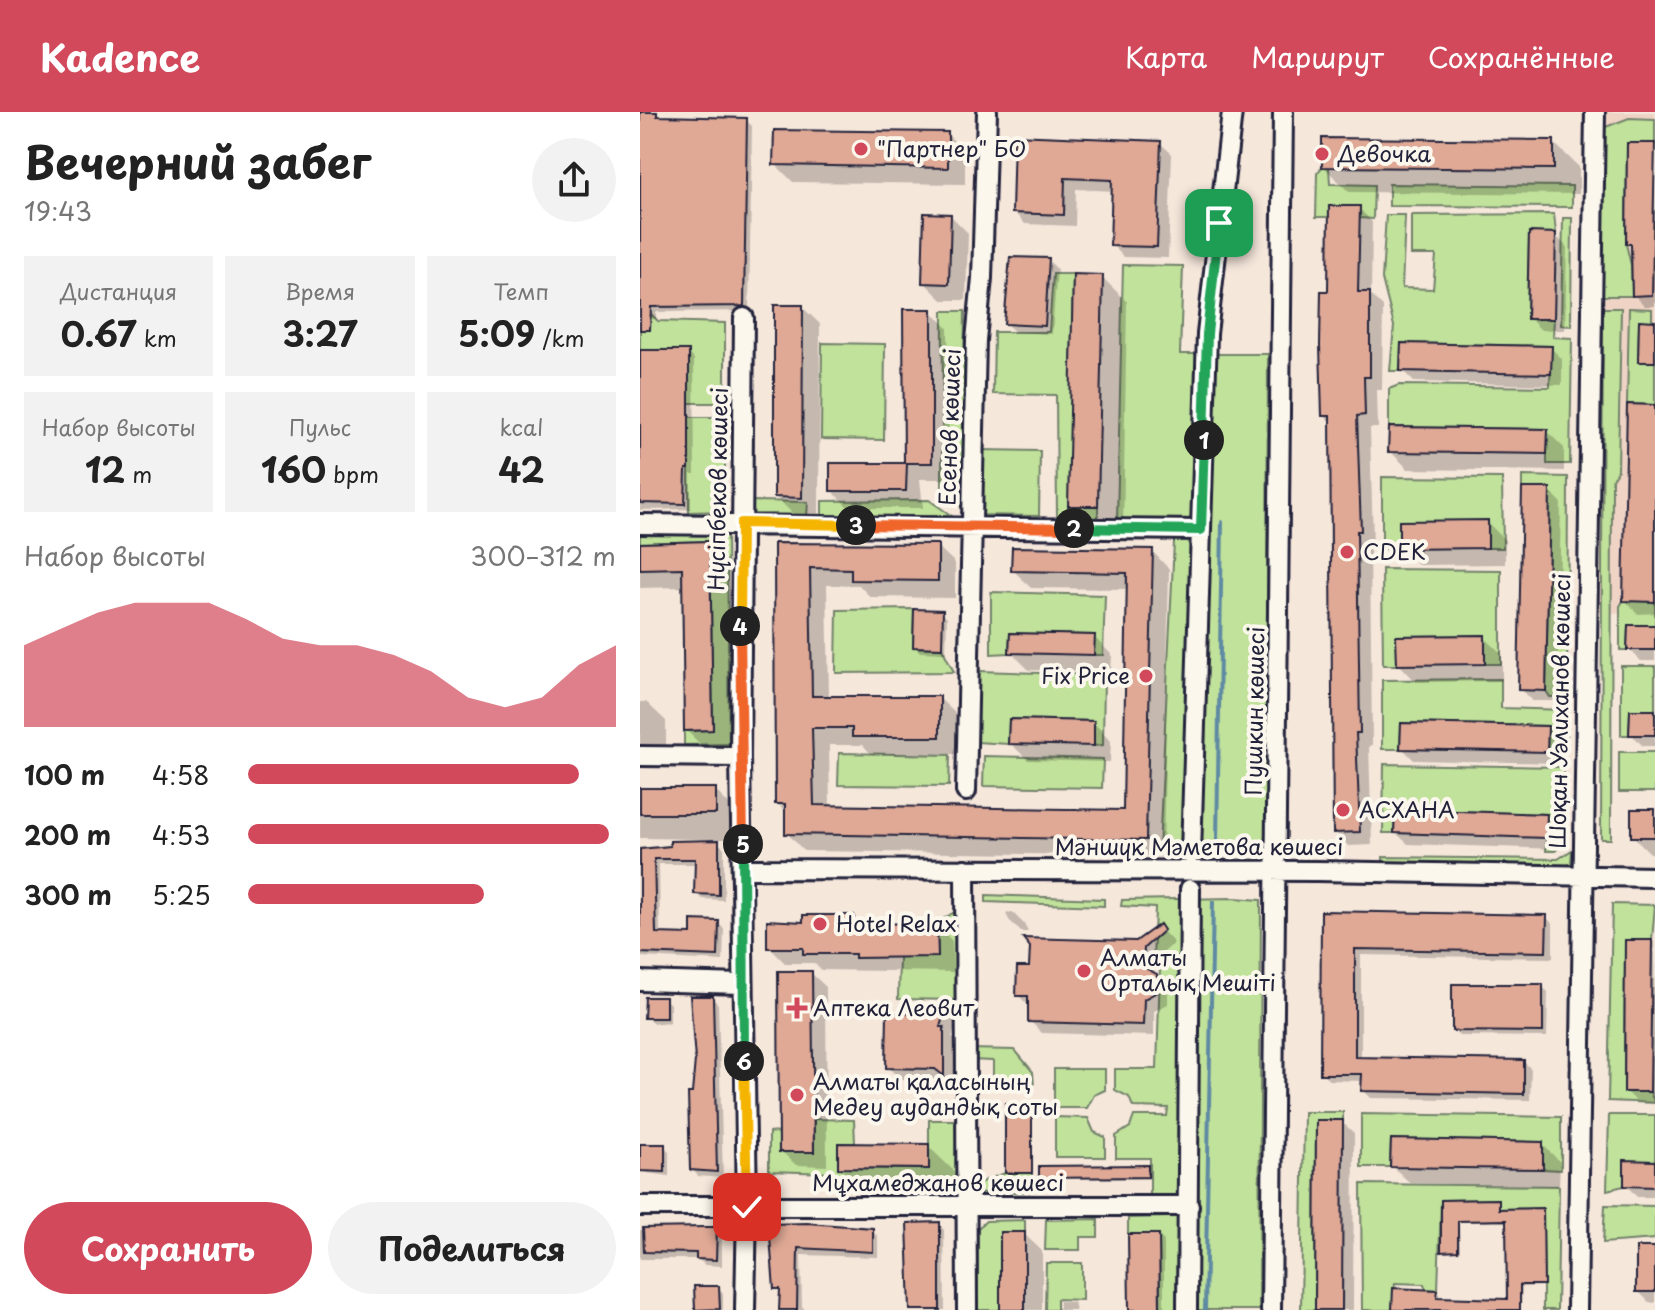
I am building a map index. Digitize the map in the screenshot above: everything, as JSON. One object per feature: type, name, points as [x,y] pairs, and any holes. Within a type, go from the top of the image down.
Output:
[{"type":"street","name":"Есенов көшесі","points":[[966,791],[987,112]]},
{"type":"street","points":[[1191,854],[1207,334],[1232,112]]},
{"type":"street","name":"Пушкин көшесі","points":[[1271,1310],[1283,112]]},
{"type":"street","name":"Шоқан Уәлиханов көшесі","points":[[1577,1310],[1581,876],[1595,112]]},
{"type":"street","name":"Нүсіпбеков көшесі","points":[[742,984],[740,757],[744,318]]},
{"type":"street","points":[[640,524],[1201,530]]},
{"type":"street","points":[[640,756],[740,757]]},
{"type":"street","name":"Мәншүк Мәметова көшесі","points":[[743,869],[1171,873],[1277,870],[1655,877]]},
{"type":"street","points":[[965,869],[967,1310]]},
{"type":"street","points":[[1187,1310],[1190,889]]},
{"type":"street","points":[[640,981],[742,984],[747,1207],[745,1310]]},
{"type":"street","name":"Мұхамеджанов көшесі","points":[[640,1206],[1189,1206]]},
{"type":"shaded area","points":[[1602,112],[1655,112],[1655,614],[1592,613]]},
{"type":"green space","points":[[1629,118],[1655,119],[1655,143],[1627,143],[1626,244],[1631,265],[1632,296],[1602,296],[1603,128]]},
{"type":"green space","points":[[1322,167],[1329,167],[1330,184],[1374,185],[1373,219],[1360,218],[1359,206],[1330,206],[1329,217],[1316,217],[1317,173]]},
{"type":"green space","points":[[1389,184],[1572,186],[1572,207],[1389,206]]},
{"type":"green space","points":[[1554,214],[1556,233],[1529,233],[1527,318],[1554,319],[1553,337],[1572,338],[1570,464],[1547,464],[1547,429],[1389,427],[1389,389],[1399,385],[1550,387],[1551,346],[1401,343],[1400,371],[1390,371],[1394,326],[1382,279],[1386,215],[1405,215],[1402,288],[1433,289],[1436,255],[1411,255],[1411,215]]},
{"type":"green space","points":[[1563,218],[1572,218],[1571,326],[1561,325]]},
{"type":"green space","points":[[1123,265],[1183,266],[1180,354],[1268,354],[1266,853],[1159,850],[1175,521],[1117,519]]},
{"type":"green space","points":[[1053,274],[1073,274],[1069,506],[1098,506],[1098,519],[1057,517],[1056,395],[993,394],[994,332],[1049,332]]},
{"type":"green space","points":[[1603,308],[1621,308],[1618,470],[1612,479],[1611,839],[1601,839]]},
{"type":"green space","points":[[1629,308],[1652,309],[1652,321],[1639,321],[1638,361],[1655,362],[1655,405],[1627,404]]},
{"type":"green space","points":[[943,311],[965,311],[962,507],[942,492]]},
{"type":"green space","points":[[640,313],[651,314],[658,321],[725,323],[725,403],[689,403],[640,350]]},
{"type":"green space","points":[[822,343],[885,344],[884,440],[821,439]]},
{"type":"green space","points":[[689,417],[725,417],[725,511],[689,512]]},
{"type":"green space","points":[[980,450],[1040,451],[1039,516],[980,515]]},
{"type":"green space","points":[[1522,476],[1568,477],[1567,696],[1550,697],[1546,691],[1550,489],[1522,488]]},
{"type":"green space","points":[[1382,477],[1502,478],[1503,548],[1488,548],[1488,521],[1399,549],[1382,549]]},
{"type":"green space","points":[[929,500],[952,516],[822,517],[822,501]]},
{"type":"green space","points":[[751,501],[808,502],[807,517],[751,516]]},
{"type":"green space","points":[[727,529],[729,744],[684,745],[684,731],[713,730],[710,541],[640,543],[640,531]]},
{"type":"green space","points":[[1382,569],[1501,570],[1501,664],[1485,664],[1484,635],[1397,636],[1397,665],[1383,665]]},
{"type":"green space","points":[[991,592],[1105,595],[1103,655],[1094,655],[1094,635],[1010,633],[1009,653],[991,654]]},
{"type":"green space","points":[[1623,601],[1655,601],[1655,625],[1628,625],[1627,650],[1620,650],[1620,606]]},
{"type":"green space","points":[[914,609],[913,647],[942,648],[954,672],[836,673],[837,610]]},
{"type":"green space","points":[[1621,666],[1655,666],[1655,710],[1630,710],[1629,735],[1621,735]]},
{"type":"green space","points":[[978,671],[1104,675],[1103,745],[1094,746],[1094,721],[1009,719],[1008,744],[977,742]]},
{"type":"green space","points":[[1501,679],[1501,708],[1568,710],[1566,752],[1547,752],[1548,726],[1401,723],[1400,749],[1382,749],[1382,680]]},
{"type":"green space","points":[[1619,752],[1655,752],[1655,792],[1619,792]]},
{"type":"green space","points":[[839,753],[950,755],[949,786],[838,785]]},
{"type":"green space","points":[[984,756],[1103,759],[1102,788],[983,786]]},
{"type":"green space","points":[[1384,764],[1564,767],[1564,843],[1555,851],[1546,851],[1546,814],[1395,809],[1394,833],[1383,833]]},
{"type":"green space","points":[[1572,850],[1571,863],[1563,868],[1383,865],[1383,857],[1558,859]]},
{"type":"green space","points":[[986,895],[1104,899],[1104,906],[986,902]]},
{"type":"green space","points":[[1122,900],[1261,900],[1259,1310],[1160,1310],[1159,1234],[1128,1234],[1128,1218],[1168,1217],[1169,1196],[1150,1196],[1150,1158],[1116,1158],[1116,1136],[1130,1127],[1134,1116],[1167,1116],[1168,1108],[1133,1107],[1129,1097],[1115,1090],[1115,1069],[1157,1069],[1160,966],[1153,961],[1155,908],[1121,906]]},
{"type":"green space","points":[[1612,904],[1655,905],[1652,940],[1625,940],[1624,1091],[1650,1092],[1655,1103],[1608,1101]]},
{"type":"green space","points":[[959,909],[959,1000],[898,999],[899,957],[938,957],[937,923]]},
{"type":"green space","points":[[970,1049],[1015,1050],[1033,1072],[1034,1087],[993,1086],[993,1061],[970,1060]]},
{"type":"green space","points":[[1054,1069],[1105,1069],[1105,1090],[1094,1095],[1087,1108],[1054,1108]]},
{"type":"green space","points":[[1304,1112],[1343,1112],[1343,1120],[1316,1120],[1315,1310],[1301,1310]]},
{"type":"green space","points":[[1361,1114],[1561,1117],[1561,1170],[1543,1169],[1543,1142],[1391,1139],[1390,1167],[1361,1167]]},
{"type":"green space","points":[[1609,1115],[1655,1115],[1655,1161],[1624,1161],[1624,1186],[1607,1190]]},
{"type":"green space","points":[[1055,1117],[1088,1118],[1094,1132],[1105,1137],[1105,1157],[1055,1157]]},
{"type":"green space","points":[[814,1119],[854,1120],[855,1143],[838,1144],[838,1168],[929,1169],[929,1120],[957,1120],[957,1189],[836,1188],[831,1173],[769,1171],[769,1132],[780,1133],[814,1151]]},
{"type":"green space","points":[[1005,1173],[1032,1173],[1032,1192],[976,1193],[976,1184]]},
{"type":"green space","points":[[1361,1184],[1559,1186],[1557,1310],[1543,1310],[1543,1208],[1499,1209],[1499,1199],[1441,1200],[1438,1290],[1426,1289],[1424,1284],[1395,1283],[1392,1310],[1362,1310]]},
{"type":"green space","points":[[1605,1205],[1655,1206],[1655,1239],[1603,1243]]},
{"type":"green space","points":[[1098,1219],[1098,1237],[1080,1237],[1080,1250],[1045,1250],[1046,1220]]},
{"type":"green space","points":[[1025,1220],[1025,1232],[1000,1232],[1000,1310],[977,1310],[978,1228],[986,1221]]},
{"type":"green space","points":[[1046,1263],[1082,1263],[1082,1300],[1057,1299],[1057,1310],[1045,1310]]},
{"type":"building","points":[[640,112],[657,112],[657,116],[747,118],[744,306],[651,307],[650,330],[640,330]]},
{"type":"building","name":"\"Партнер\" БО","points":[[774,130],[948,132],[948,168],[773,165]]},
{"type":"building","points":[[1014,135],[1161,141],[1157,247],[1110,246],[1112,180],[1065,178],[1064,215],[1012,213]]},
{"type":"building","points":[[1322,138],[1554,140],[1554,169],[1322,167]]},
{"type":"building","points":[[1627,143],[1655,143],[1652,295],[1632,296],[1631,244],[1626,244]]},
{"type":"building","points":[[1329,206],[1360,206],[1358,292],[1370,292],[1370,377],[1364,377],[1365,415],[1357,416],[1361,531],[1357,531],[1360,733],[1356,733],[1360,832],[1333,833],[1330,416],[1322,416],[1320,345],[1321,291],[1328,291]]},
{"type":"building","points":[[924,213],[951,214],[949,284],[922,283]]},
{"type":"building","points":[[1529,232],[1556,233],[1554,319],[1527,319]]},
{"type":"building","points":[[1010,257],[1049,258],[1045,326],[1004,324]]},
{"type":"building","points":[[1073,274],[1103,275],[1098,506],[1068,506]]},
{"type":"building","points":[[774,305],[803,305],[802,498],[774,497]]},
{"type":"building","points":[[903,309],[932,309],[932,463],[904,463]]},
{"type":"building","points":[[1639,320],[1655,321],[1655,362],[1638,362]]},
{"type":"building","points":[[1401,343],[1552,346],[1551,374],[1400,371]]},
{"type":"building","points":[[640,350],[689,350],[689,469],[686,469],[685,504],[640,503]]},
{"type":"building","points":[[1627,404],[1655,405],[1655,602],[1623,601]]},
{"type":"building","points":[[1389,427],[1548,429],[1547,454],[1388,452]]},
{"type":"building","points":[[830,463],[907,463],[906,491],[830,491]]},
{"type":"building","points":[[1522,488],[1550,488],[1546,691],[1518,690]]},
{"type":"building","points":[[1488,520],[1488,548],[1399,549],[1399,521]]},
{"type":"building","points":[[710,541],[713,730],[684,731],[682,568],[640,569],[640,543]]},
{"type":"building","points":[[774,543],[938,544],[938,581],[851,580],[851,569],[810,568],[812,696],[940,696],[940,737],[852,737],[852,728],[812,728],[814,805],[1123,810],[1127,573],[1011,571],[1012,547],[1153,549],[1146,840],[785,834],[785,804],[775,804]]},
{"type":"building","points":[[914,609],[943,610],[942,648],[913,647]]},
{"type":"building","points":[[1628,625],[1655,625],[1655,650],[1627,650]]},
{"type":"building","points":[[1010,633],[1095,635],[1094,655],[1009,653]]},
{"type":"building","points":[[1485,635],[1485,664],[1397,665],[1396,636]]},
{"type":"building","points":[[1630,710],[1655,710],[1655,735],[1629,735]]},
{"type":"building","points":[[1009,719],[1094,721],[1094,746],[1008,744]]},
{"type":"building","points":[[1401,723],[1548,726],[1547,752],[1400,749]]},
{"type":"building","points":[[640,788],[716,788],[716,814],[640,814]]},
{"type":"building","points":[[1395,809],[1547,814],[1546,838],[1394,833]]},
{"type":"building","points":[[1631,809],[1655,809],[1655,837],[1631,837]]},
{"type":"building","points":[[719,840],[719,895],[694,894],[695,859],[654,859],[656,933],[691,934],[691,920],[719,921],[718,956],[640,953],[640,849],[670,846],[670,841]]},
{"type":"building","points":[[1321,911],[1547,915],[1546,952],[1355,949],[1355,1057],[1524,1060],[1524,1094],[1361,1091],[1362,1074],[1320,1074]]},
{"type":"building","points":[[803,915],[854,915],[854,924],[937,923],[938,957],[855,958],[855,954],[803,954],[803,948],[767,948],[767,920],[803,922]]},
{"type":"building","name":"Алматы Орталық Мешіті","points":[[1160,924],[1164,930],[1144,948],[1143,967],[1157,974],[1157,992],[1144,999],[1143,1025],[1028,1022],[1028,996],[1016,996],[1017,967],[1029,967],[1030,947],[1023,938],[1136,941]]},
{"type":"building","points":[[1625,940],[1652,940],[1650,1092],[1624,1092]]},
{"type":"building","points":[[778,971],[812,971],[814,1152],[779,1152]]},
{"type":"building","points":[[1452,984],[1543,984],[1543,1032],[1452,1031]]},
{"type":"building","points":[[690,996],[713,996],[717,1172],[690,1170],[688,1093],[692,1093],[695,1060]]},
{"type":"building","points":[[645,997],[666,997],[666,1018],[644,1018]]},
{"type":"building","points":[[946,1007],[940,1027],[944,1027],[944,1076],[935,1069],[886,1068],[887,1013],[935,1014]]},
{"type":"building","points":[[1005,1103],[1032,1103],[1032,1173],[1005,1173]]},
{"type":"building","points":[[1316,1120],[1343,1120],[1342,1310],[1315,1310]]},
{"type":"building","points":[[1391,1139],[1543,1142],[1543,1169],[1390,1167]]},
{"type":"building","points":[[838,1143],[929,1144],[929,1169],[838,1168]]},
{"type":"building","points":[[640,1144],[665,1144],[665,1172],[640,1171]]},
{"type":"building","points":[[1624,1160],[1655,1161],[1655,1187],[1624,1186]]},
{"type":"building","points":[[1148,1165],[1148,1177],[1039,1178],[1039,1166]]},
{"type":"building","points":[[1499,1199],[1499,1209],[1543,1208],[1544,1285],[1520,1285],[1520,1310],[1392,1310],[1393,1288],[1438,1290],[1437,1297],[1507,1299],[1506,1220],[1458,1221],[1458,1251],[1441,1252],[1441,1200]]},
{"type":"building","points":[[940,1222],[940,1310],[910,1310],[907,1223]]},
{"type":"building","points":[[807,1223],[873,1228],[873,1252],[798,1248],[797,1310],[779,1310],[780,1289],[774,1289],[769,1224]]},
{"type":"building","points":[[717,1227],[716,1260],[696,1259],[696,1253],[644,1252],[643,1228]]},
{"type":"building","points":[[1000,1232],[1025,1232],[1025,1310],[1000,1310]]},
{"type":"building","points":[[1128,1234],[1159,1234],[1160,1310],[1129,1310]]},
{"type":"building","points":[[1636,1247],[1655,1247],[1655,1292],[1636,1292]]},
{"type":"building","points":[[694,1286],[719,1286],[720,1309],[695,1310]]},
{"type":"waterway","points":[[1217,841],[1222,522]]},
{"type":"waterway","points":[[1205,1310],[1213,902]]},
{"type":"place","name":"\"Партнер\" БО","points":[[861,149]]},
{"type":"place","name":"Девочка","points":[[1322,154]]},
{"type":"place","name":"CDEK","points":[[1347,552]]},
{"type":"place","name":"Fix Price","points":[[1146,676]]},
{"type":"place","name":"ACXAHA","points":[[1343,810]]},
{"type":"place","name":"Hotel Relax","points":[[820,924]]},
{"type":"place","name":"Алматы Орталық Мешіті","points":[[1084,971]]},
{"type":"place","name":"Аптека Леовит","points":[[797,1008]]},
{"type":"place","name":"Алматы қаласының Медеу аудандық соты","points":[[797,1095]]},
{"type":"route","points":[[747,1207],[740,757],[741,523],[1201,530],[1207,334],[1219,223]]}]
